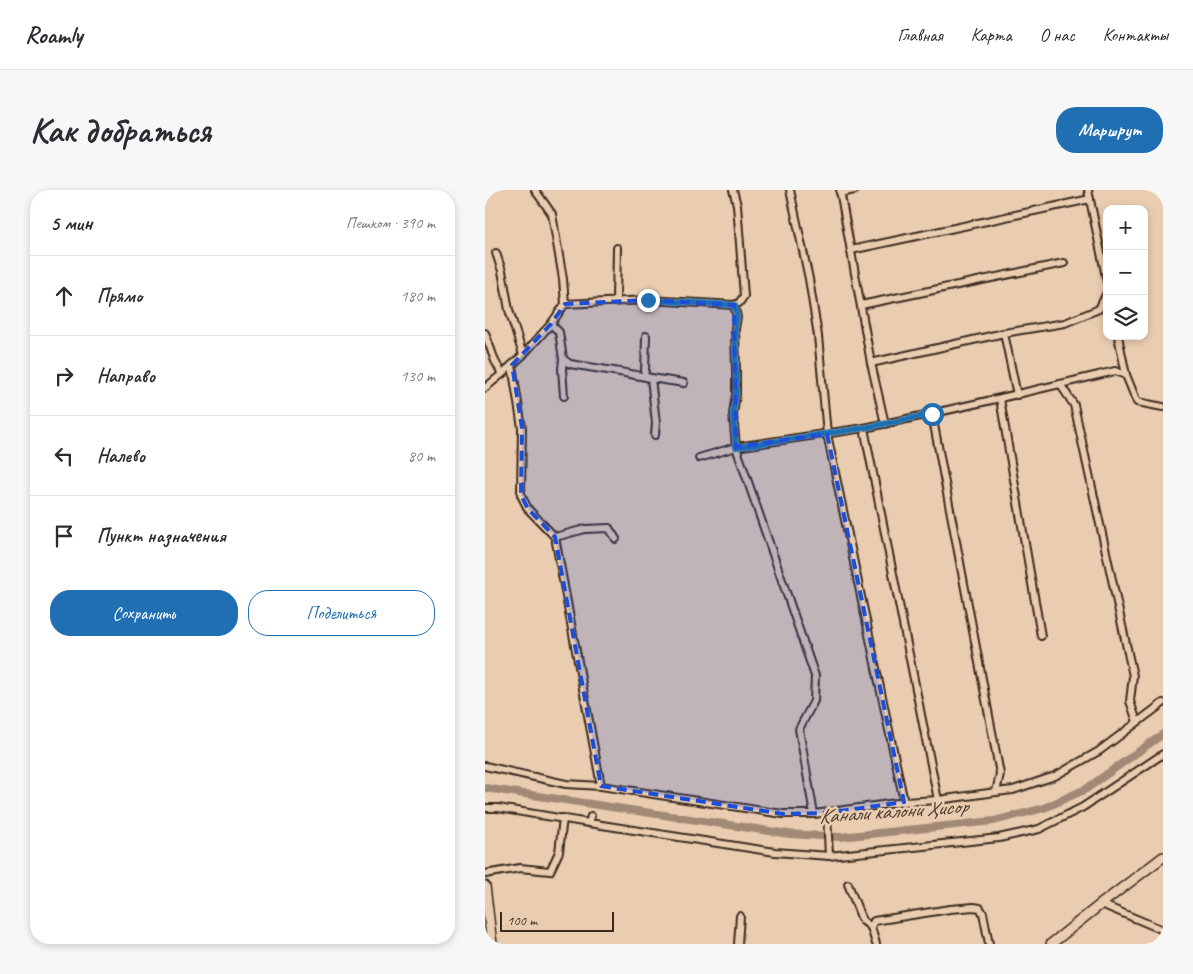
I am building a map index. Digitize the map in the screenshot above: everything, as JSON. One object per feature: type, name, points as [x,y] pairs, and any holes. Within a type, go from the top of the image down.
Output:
[{"type":"main road","points":[[1051,944],[1163,857]]},
{"type":"main road","points":[[485,886],[492,944]]},
{"type":"street","points":[[485,388],[523,355],[551,324],[565,304],[563,279],[552,214],[535,190]]},
{"type":"street","points":[[565,304],[648,300],[735,305],[739,303],[743,296],[737,205],[733,190]]},
{"type":"street","points":[[790,190],[809,279],[818,336],[827,434],[904,802]]},
{"type":"street","points":[[855,190],[840,192],[871,363],[885,424]]},
{"type":"street","points":[[1089,190],[1103,262]]},
{"type":"street","points":[[851,250],[1090,199]]},
{"type":"street","points":[[616,301],[617,248]]},
{"type":"street","points":[[496,253],[502,271],[509,310],[523,355]]},
{"type":"street","points":[[861,305],[1064,263]]},
{"type":"street","points":[[871,363],[1003,334],[1065,323],[1099,310],[1106,295]]},
{"type":"street","points":[[735,305],[737,317],[735,328],[736,387],[733,414],[736,447],[815,676],[814,701],[799,730],[814,814]]},
{"type":"street","points":[[551,324],[559,332],[563,359],[564,396]]},
{"type":"street","points":[[485,333],[502,374]]},
{"type":"street","points":[[1003,334],[1017,395]]},
{"type":"street","points":[[646,336],[645,370],[656,423],[655,435]]},
{"type":"street","points":[[1119,340],[1126,375],[1137,402],[1163,407]]},
{"type":"street","points":[[563,359],[570,364],[683,383]]},
{"type":"street","points":[[512,364],[522,428],[521,495],[528,509],[555,537],[601,786]]},
{"type":"street","points":[[699,458],[736,447],[885,424],[1115,371],[1126,375]]},
{"type":"street","points":[[1060,384],[1074,405],[1133,676],[1130,701],[1137,722]]},
{"type":"street","points":[[1000,399],[1041,636]]},
{"type":"street","points":[[932,414],[1000,774],[996,792]]},
{"type":"street","points":[[864,428],[938,800]]},
{"type":"street","points":[[555,537],[585,529],[609,528],[616,538]]},
{"type":"street","points":[[485,766],[566,784],[601,786],[783,814],[827,815],[904,802],[938,800],[1013,790],[1055,776],[1099,751],[1163,703]]},
{"type":"street","points":[[485,808],[497,808],[563,818],[590,819],[775,852],[829,853],[999,838],[1039,829],[1083,807],[1163,754]]},
{"type":"street","points":[[827,815],[829,853]]},
{"type":"street","points":[[485,874],[520,868],[550,871],[559,852],[563,818]]},
{"type":"street","points":[[848,884],[862,920],[871,927],[876,944]]},
{"type":"street","points":[[1101,904],[1163,930]]},
{"type":"street","points":[[871,927],[874,921],[974,907],[979,908],[983,913],[989,944]]},
{"type":"street","points":[[738,944],[740,916]]},
{"type":"highlighted area","points":[[648,300],[734,305],[736,447],[827,434],[904,802],[827,813],[783,814],[601,786],[555,537],[528,509],[521,495],[522,428],[512,365],[551,324],[565,304]]},
{"type":"waterway","name":"Канали калони Ҳисор","points":[[485,788],[789,834],[840,837],[994,821],[1044,808],[1086,789],[1163,734]]},
{"type":"route","points":[[648,300],[735,305],[737,317],[735,328],[736,394],[733,414],[736,447],[864,428],[932,414]]}]
